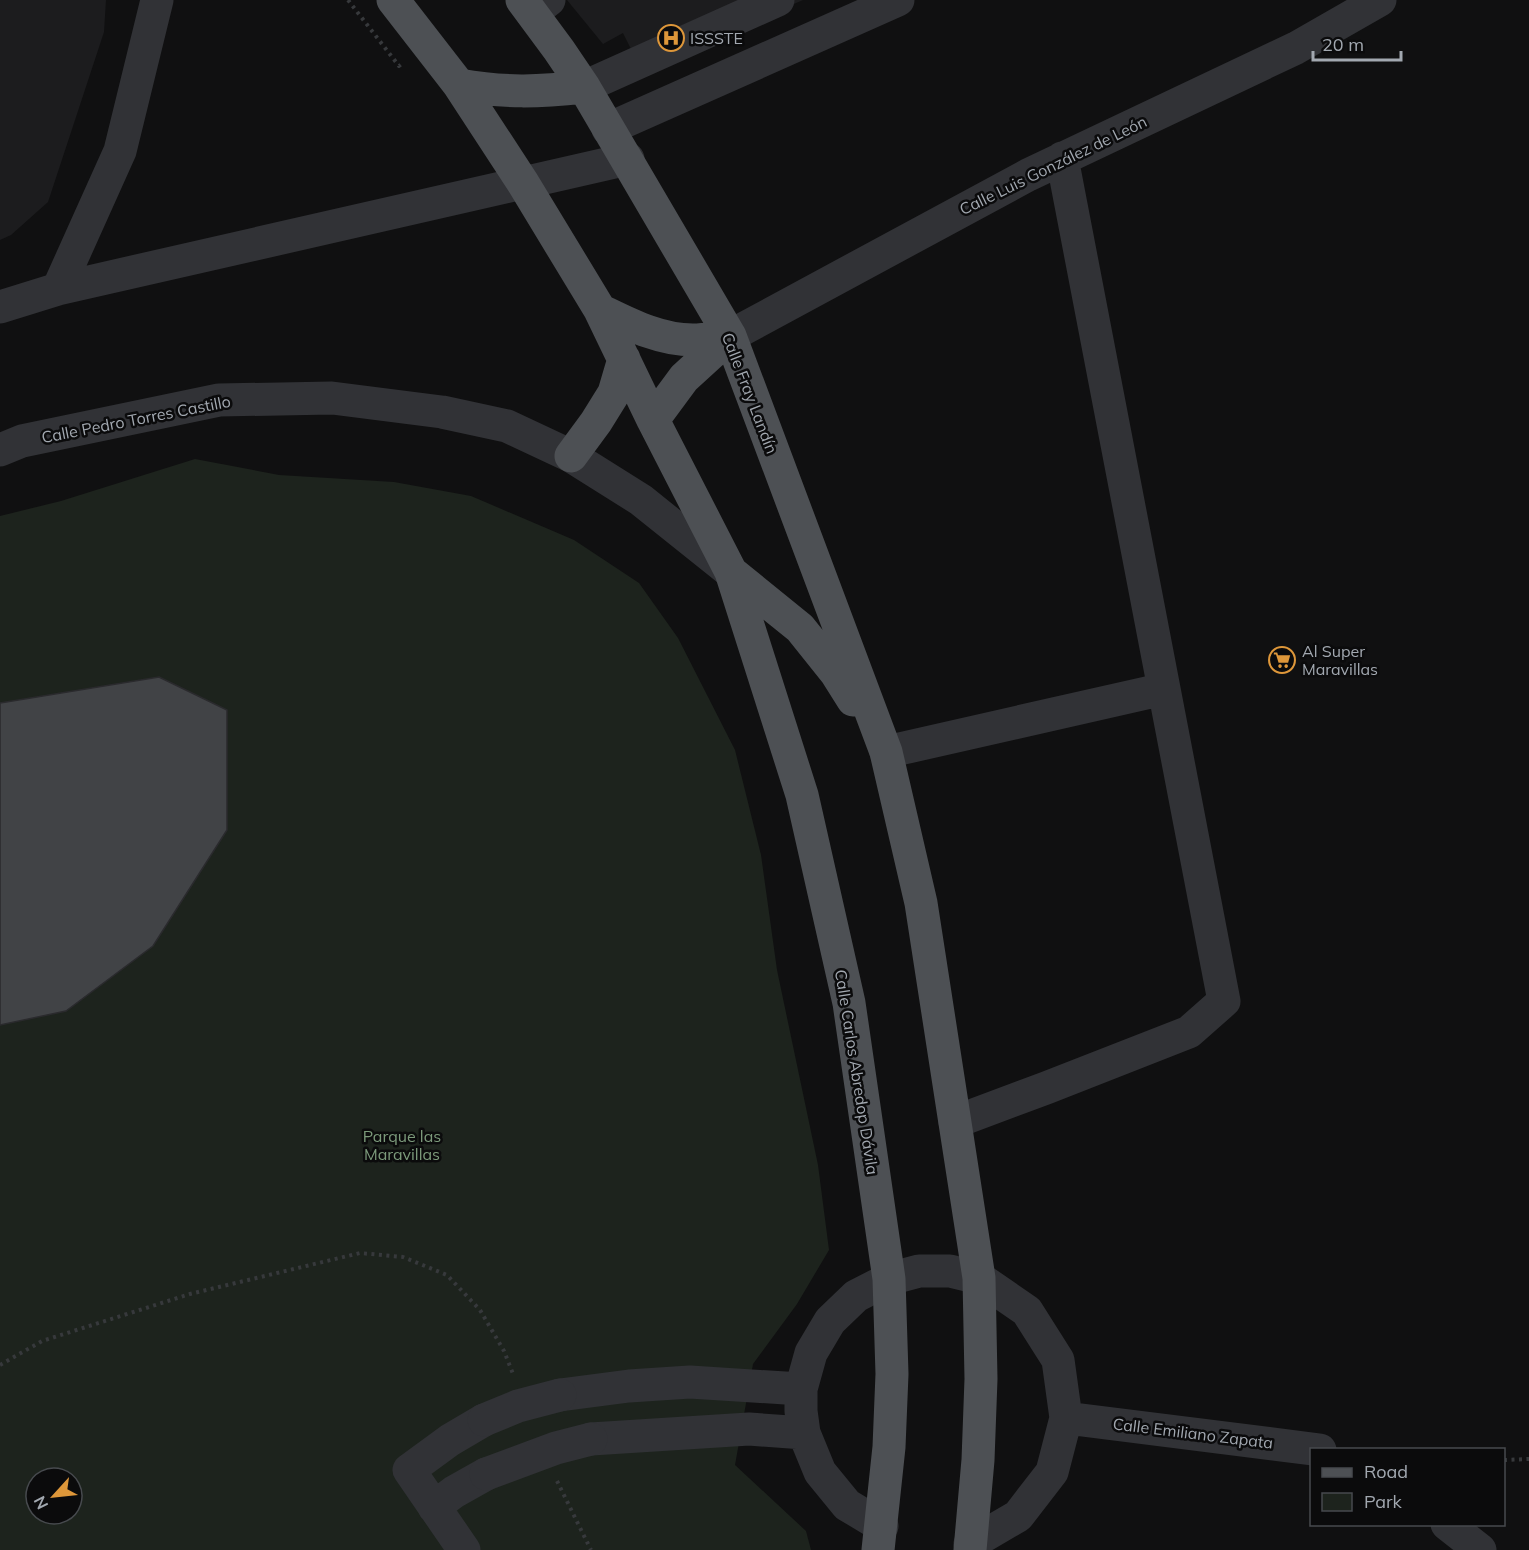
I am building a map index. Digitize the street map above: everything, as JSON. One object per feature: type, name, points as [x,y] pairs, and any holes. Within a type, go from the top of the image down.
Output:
[{"type":"main road","points":[[393,0],[459,85],[524,183],[600,310],[731,572],[800,628],[836,672],[886,752],[921,903],[979,1278],[981,1379],[978,1460],[970,1547]]},
{"type":"main road","name":"Calle Fray Landín","points":[[534,4],[628,159],[730,336],[886,752]]},
{"type":"main road","points":[[459,85],[492,91],[537,92],[578,78]]},
{"type":"main road","points":[[600,310],[638,329],[667,337],[692,340],[730,336]]},
{"type":"main road","points":[[653,420],[684,378],[730,336]]},
{"type":"main road","points":[[571,456],[597,422],[614,393],[624,359]]},
{"type":"main road","name":"Calle Carlos Abredop Dávila","points":[[731,572],[802,795],[849,1003],[888,1279],[892,1374],[889,1447],[880,1538]]},
{"type":"street","points":[[58,290],[120,151],[158,0]]},
{"type":"street","points":[[578,78],[723,0]]},
{"type":"street","points":[[578,78],[778,0]]},
{"type":"street","points":[[608,129],[898,0]]},
{"type":"street","name":"Calle Luis González de León","points":[[730,336],[894,246],[1062,158],[1296,48],[1380,0]]},
{"type":"street","points":[[955,1122],[1189,1032],[1224,1000],[1062,158]]},
{"type":"street","points":[[0,307],[58,290],[628,159]]},
{"type":"street","name":"Calle Pedro Torres Castillo","points":[[0,450],[22,441],[219,400],[332,398],[442,411],[507,426],[571,456],[641,500],[731,572]]},
{"type":"street","points":[[886,752],[1164,689]]},
{"type":"street","points":[[880,1538],[847,1505],[820,1472],[804,1433],[801,1389],[811,1353],[830,1321],[856,1296],[888,1279],[919,1271],[950,1271],[979,1278],[1028,1311],[1058,1360],[1066,1418],[1052,1472],[1018,1516],[970,1547]]},
{"type":"street","points":[[464,1550],[409,1470],[450,1440],[484,1420],[518,1406],[560,1395],[629,1386],[690,1382],[801,1389]]},
{"type":"street","name":"Calle Emiliano Zapata","points":[[1066,1418],[1312,1448]]},
{"type":"street","points":[[434,1507],[454,1492],[486,1474],[556,1448],[591,1439],[749,1429],[804,1433]]},
{"type":"street","points":[[1450,1526],[1480,1550]]},
{"type":"path","points":[[0,1365],[42,1341],[190,1294],[360,1253],[403,1257],[447,1275],[480,1310],[504,1351],[516,1382]]},
{"type":"path","points":[[1505,1460],[1529,1459]]},
{"type":"path","points":[[554,1473],[591,1550]]},
{"type":"shaded area","points":[[0,0],[106,0],[104,32],[48,202],[11,235],[0,240]]},
{"type":"shaded area","name":"ISSSTE","points":[[567,0],[803,0],[642,71],[623,33],[603,44]]},
{"type":"green space","name":"Parque las Maravillas","points":[[195,459],[279,475],[394,482],[471,496],[574,540],[639,583],[678,638],[735,750],[761,855],[777,970],[818,1165],[829,1250],[797,1304],[753,1364],[735,1465],[806,1531],[811,1550],[0,1550],[0,516],[61,501]]},
{"type":"building","points":[[159,677],[227,710],[227,830],[153,946],[66,1011],[0,1025],[0,703]]},
{"type":"place","name":"ISSSTE","points":[[671,38]]},
{"type":"place","name":"Al Super Maravillas","points":[[1282,660]]}]
